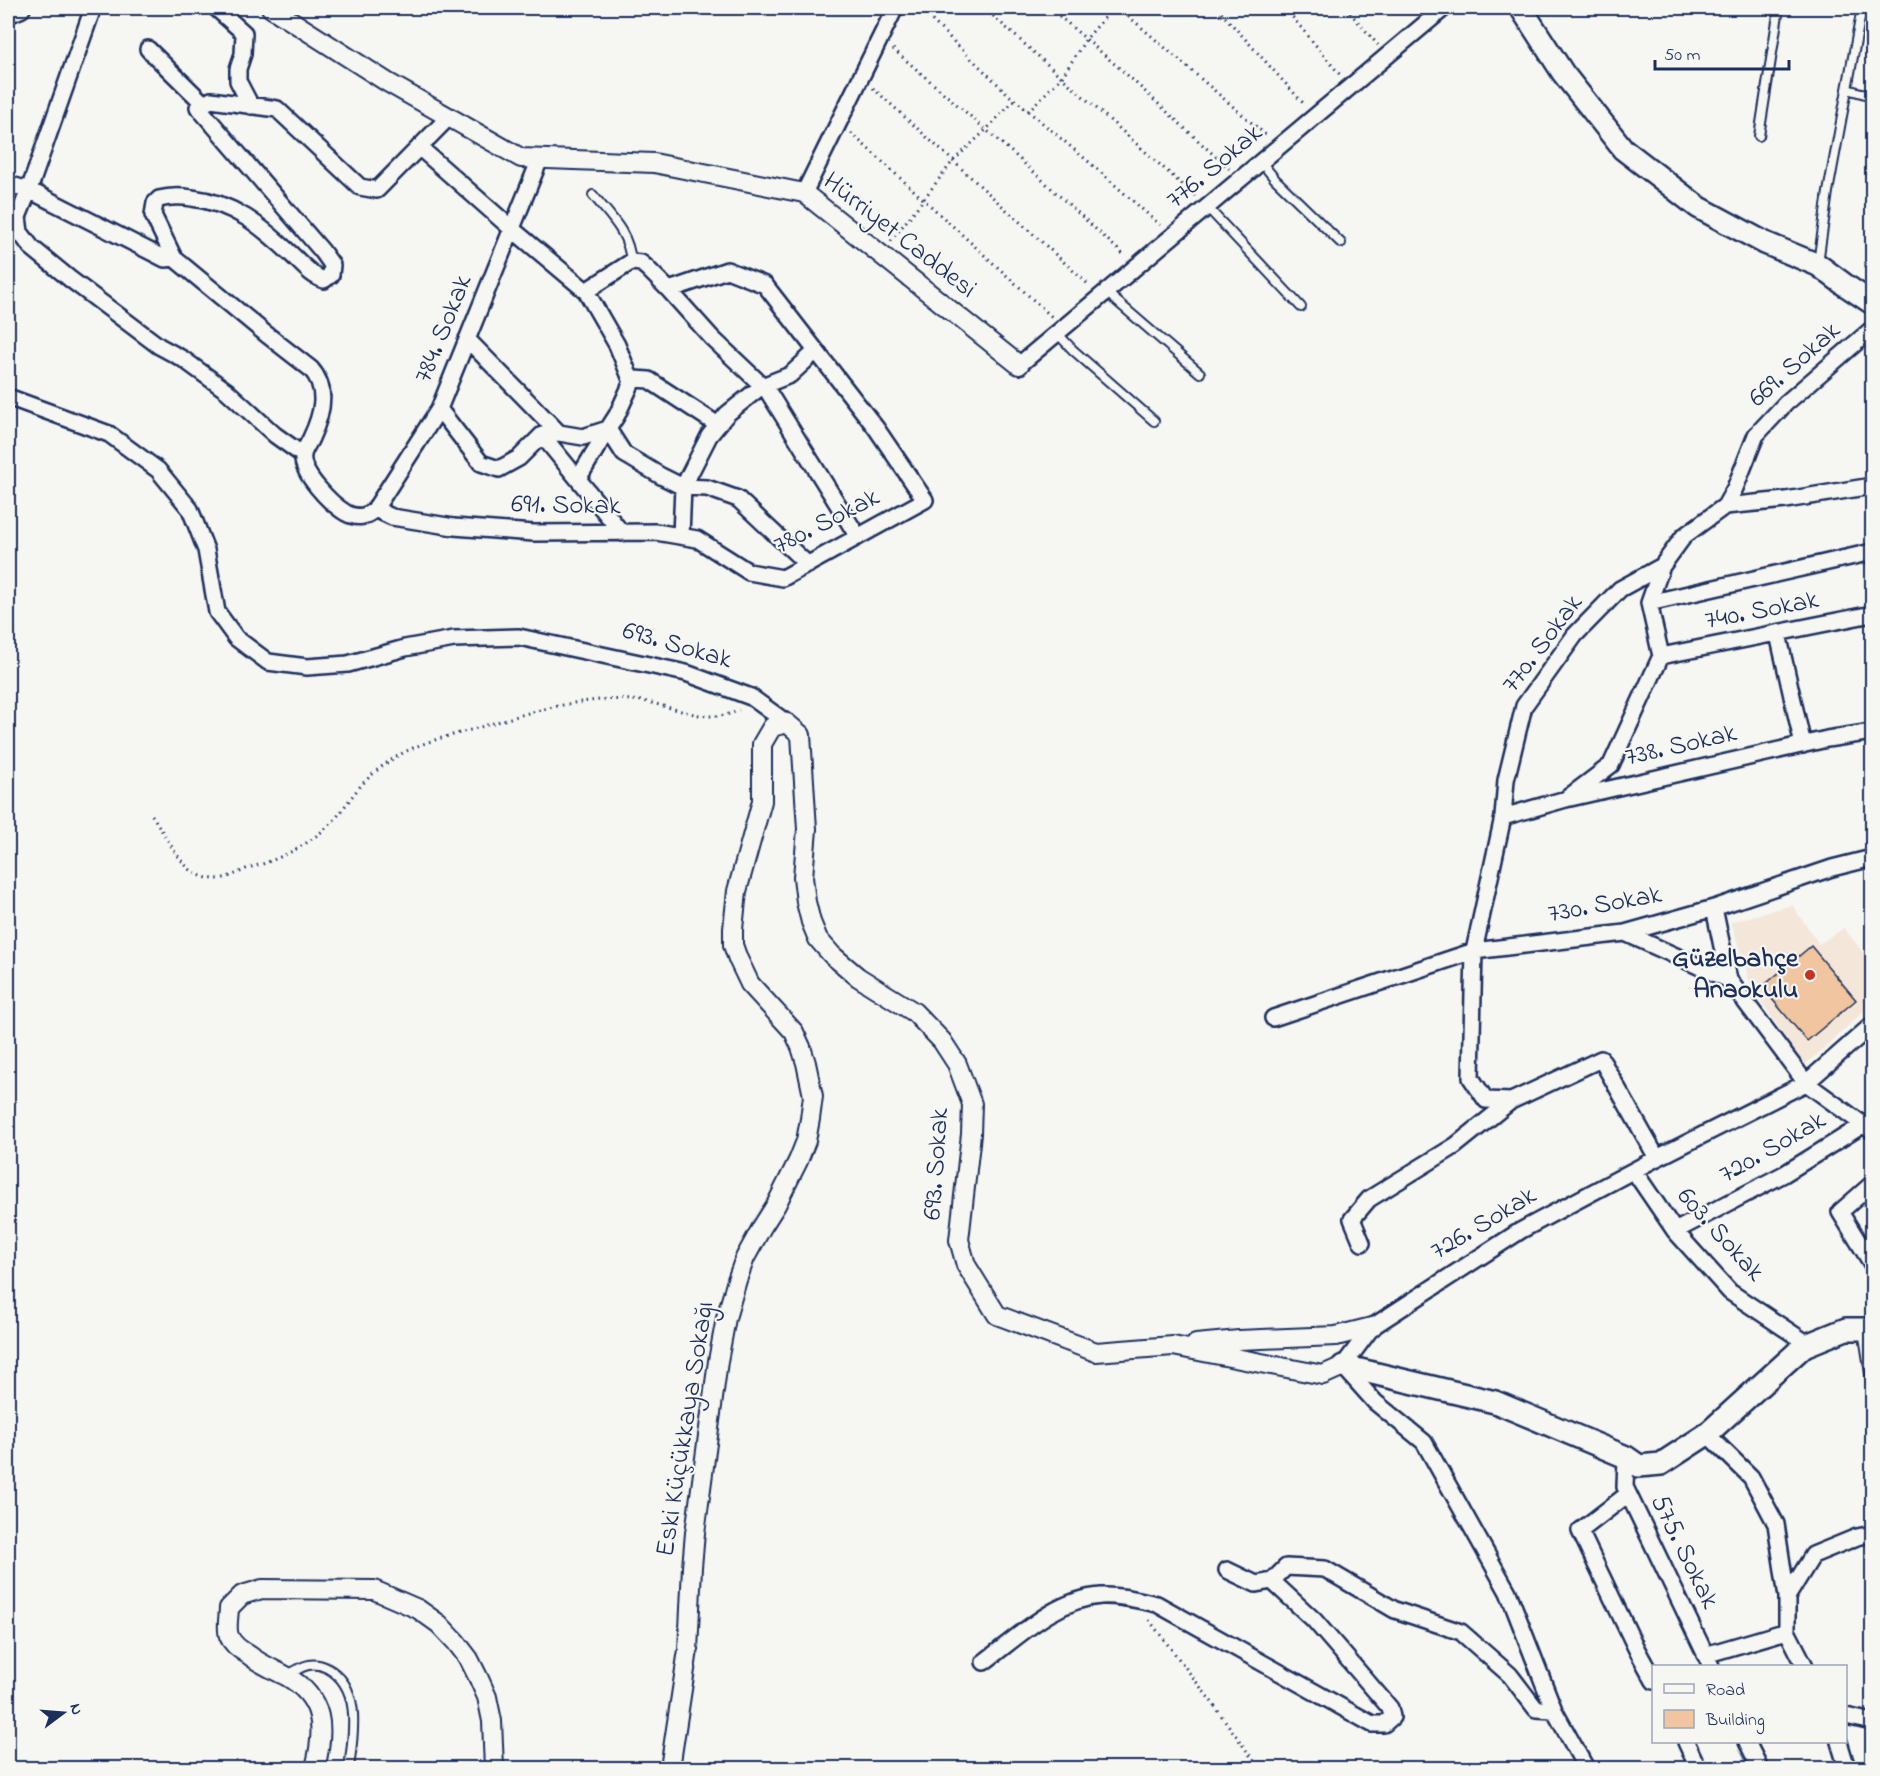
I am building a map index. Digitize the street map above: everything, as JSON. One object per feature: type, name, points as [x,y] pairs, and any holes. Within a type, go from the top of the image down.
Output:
[{"type":"main road","points":[[1521,8],[1563,73],[1623,149],[1698,207],[1765,243],[1818,264],[1872,303]]},
{"type":"main road","points":[[1344,1366],[1495,1402],[1626,1457],[1639,1466],[1661,1464],[1707,1434],[1804,1346],[1846,1329],[1868,1329]]},
{"type":"street","points":[[93,8],[18,217],[21,231],[31,246],[70,279],[159,346],[183,359],[220,385],[275,435],[303,455]]},
{"type":"street","points":[[216,8],[244,33],[238,81],[251,106]]},
{"type":"street","name":"Hürriyet Caddesi","points":[[271,8],[387,82],[520,158],[654,163],[804,193],[1019,365]]},
{"type":"street","points":[[804,193],[895,8]]},
{"type":"street","name":"776. Sokak","points":[[1019,365],[1444,8]]},
{"type":"street","points":[[148,49],[204,104]]},
{"type":"street","points":[[375,509],[371,514],[362,517],[348,514],[324,494],[313,481],[306,469],[303,455],[319,422],[323,394],[317,376],[174,258],[153,215],[153,209],[159,199],[180,196],[227,206],[261,227],[320,279],[328,278],[332,272],[332,265],[322,251],[198,107],[211,100],[277,109],[360,187],[377,190],[448,117]]},
{"type":"street","points":[[419,147],[586,291],[617,345],[632,382]]},
{"type":"street","name":"784. Sokak","points":[[375,509],[440,409],[540,159]]},
{"type":"street","points":[[8,184],[29,190],[165,259],[174,258]]},
{"type":"street","points":[[586,291],[631,262],[641,263],[712,338],[767,390],[858,537]]},
{"type":"street","points":[[669,290],[727,270],[765,285],[816,351],[790,375],[762,386],[727,414],[709,436],[683,487],[681,536]]},
{"type":"street","name":"669. Sokak","points":[[1725,506],[1735,488],[1756,435],[1786,403],[1872,329]]},
{"type":"street","points":[[467,339],[559,434]]},
{"type":"street","name":"780. Sokak","points":[[749,572],[783,578],[924,500],[876,428],[816,351]]},
{"type":"street","points":[[578,479],[617,415],[634,379],[649,380],[718,425]]},
{"type":"street","name":"693. Sokak","points":[[8,398],[109,434],[158,470],[190,509],[206,550],[217,612],[236,638],[268,662],[307,668],[348,664],[405,648],[454,639],[519,637],[686,673],[751,697],[787,723],[801,735],[807,829],[803,877],[806,902],[818,939],[832,955],[858,977],[914,1012],[942,1041],[957,1064],[972,1104],[971,1134],[959,1240],[966,1265],[997,1315],[1096,1352],[1173,1346]]},
{"type":"street","points":[[440,409],[481,463],[499,469],[519,459],[542,435],[559,434],[583,437],[608,429]]},
{"type":"street","points":[[608,429],[624,454],[661,476],[683,487],[707,488],[738,499],[808,565]]},
{"type":"street","points":[[542,435],[622,533]]},
{"type":"street","points":[[1566,799],[1611,765],[1661,656],[1649,603],[1662,566],[1684,536],[1725,506],[1786,500],[1872,486]]},
{"type":"street","name":"691. Sokak","points":[[375,509],[392,517],[454,527],[534,533],[656,532],[681,536],[697,539],[749,572]]},
{"type":"street","points":[[1649,603],[1872,552]]},
{"type":"street","name":"770. Sokak","points":[[1503,817],[1506,780],[1524,706],[1575,634],[1620,589],[1662,566]]},
{"type":"street","name":"740. Sokak","points":[[1661,656],[1872,614]]},
{"type":"street","points":[[1778,634],[1803,745]]},
{"type":"street","name":"Eski Küçükkaya Sokağı","points":[[670,1768],[688,1650],[695,1533],[726,1318],[745,1258],[776,1205],[806,1141],[813,1096],[806,1063],[794,1032],[750,984],[733,945],[737,891],[762,801],[762,744],[772,727],[787,723]]},
{"type":"street","name":"738. Sokak","points":[[1503,817],[1566,799],[1803,745],[1872,732]]},
{"type":"street","points":[[1503,817],[1474,951],[1471,1078],[1486,1100],[1511,1101]]},
{"type":"street","name":"730. Sokak","points":[[1273,1018],[1474,951],[1625,933],[1714,908],[1832,868],[1872,858]]},
{"type":"street","points":[[1714,908],[1729,980],[1806,1083],[1868,1128]]},
{"type":"street","points":[[1625,933],[1729,980]]},
{"type":"street","name":"726. Sokak","points":[[1173,1346],[1239,1340],[1336,1336],[1372,1326],[1520,1231],[1657,1158],[1806,1083],[1872,1025]]},
{"type":"street","points":[[1362,1243],[1352,1219],[1370,1199],[1455,1146],[1511,1101],[1600,1059],[1657,1158]]},
{"type":"street","name":"720. Sokak","points":[[1675,1231],[1868,1128]]},
{"type":"street","name":"603. Sokak","points":[[1634,1171],[1675,1231],[1730,1292],[1808,1344]]},
{"type":"street","points":[[1872,1184],[1840,1212],[1872,1264]]},
{"type":"street","points":[[1173,1346],[1323,1375],[1344,1366],[1372,1326]]},
{"type":"street","points":[[1344,1366],[1375,1402],[1424,1442],[1508,1592],[1554,1710],[1586,1768]]},
{"type":"street","points":[[1707,1434],[1751,1477],[1776,1524],[1787,1597],[1787,1631],[1804,1665]]},
{"type":"street","name":"575. Sokak","points":[[1626,1457],[1625,1487],[1708,1661]]},
{"type":"street","points":[[1628,1494],[1580,1531],[1652,1679]]},
{"type":"street","points":[[1787,1597],[1813,1555],[1857,1537],[1872,1534]]},
{"type":"street","points":[[1227,1570],[1256,1584],[1272,1581],[1286,1567],[1325,1569],[1395,1610],[1461,1632],[1510,1675],[1536,1709],[1554,1710]]},
{"type":"street","points":[[984,1662],[1050,1613],[1078,1600],[1100,1596],[1133,1599],[1157,1604],[1372,1724],[1384,1724],[1392,1717],[1390,1707],[1314,1620],[1272,1581]]},
{"type":"street","points":[[315,1768],[322,1735],[321,1720],[315,1703],[305,1689],[287,1676],[256,1661],[239,1648],[229,1635],[230,1608],[242,1595],[262,1589],[374,1590],[418,1609],[440,1624],[469,1659],[487,1697],[492,1720],[494,1768]]},
{"type":"street","points":[[1708,1661],[1787,1631]]},
{"type":"street","points":[[1847,1716],[1872,1722]]},
{"type":"street","points":[[1686,1743],[1698,1768]]},
{"type":"street","points":[[1748,1743],[1760,1768]]},
{"type":"street","points":[[1839,1743],[1847,1768]]},
{"type":"lane","points":[[1759,136],[1779,8]]},
{"type":"lane","points":[[1818,264],[1828,192],[1862,8]]},
{"type":"lane","points":[[1847,89],[1872,96]]},
{"type":"lane","points":[[1261,162],[1275,179],[1341,243]]},
{"type":"lane","points":[[593,195],[624,234],[631,262]]},
{"type":"lane","points":[[1207,207],[1301,307]]},
{"type":"lane","points":[[1104,294],[1200,373]]},
{"type":"lane","points":[[1061,330],[1073,350],[1154,420]]},
{"type":"lane","points":[[1868,1329],[1872,1386]]},
{"type":"lane","points":[[287,1676],[302,1666],[320,1665],[333,1672],[345,1685],[349,1694],[353,1733],[349,1768]]},
{"type":"path","points":[[919,8],[1014,100],[1089,162],[1172,236]]},
{"type":"path","points":[[984,8],[1207,207]]},
{"type":"path","points":[[1050,8],[1240,179]]},
{"type":"path","points":[[1028,111],[1062,77],[1086,39],[1113,8]]},
{"type":"path","points":[[1119,8],[1279,146]]},
{"type":"path","points":[[1217,8],[1315,116]]},
{"type":"path","points":[[1285,8],[1350,87]]},
{"type":"path","points":[[1346,8],[1387,56]]},
{"type":"path","points":[[880,38],[986,130],[1136,267]]},
{"type":"path","points":[[861,77],[1104,294]]},
{"type":"path","points":[[880,254],[925,200],[953,161],[1014,100]]},
{"type":"path","points":[[839,122],[925,200],[1061,330]]},
{"type":"path","points":[[152,815],[186,867],[203,877],[212,879],[230,877],[301,846],[339,815],[360,787],[386,764],[418,746],[435,740],[534,711],[585,702],[642,701],[709,716],[734,713],[741,709],[751,697]]},
{"type":"path","points":[[1133,1599],[1259,1768]]},
{"type":"shaded area","name":"Güzelbahçe Anaokulu","points":[[1792,905],[1819,944],[1844,928],[1872,964],[1872,1004],[1804,1066],[1751,986],[1731,922]]},
{"type":"building","name":"Güzelbahçe Anaokulu","points":[[1811,946],[1856,1000],[1807,1041],[1762,987]]},
{"type":"place","name":"Güzelbahçe Anaokulu","points":[[1810,975]]}]
